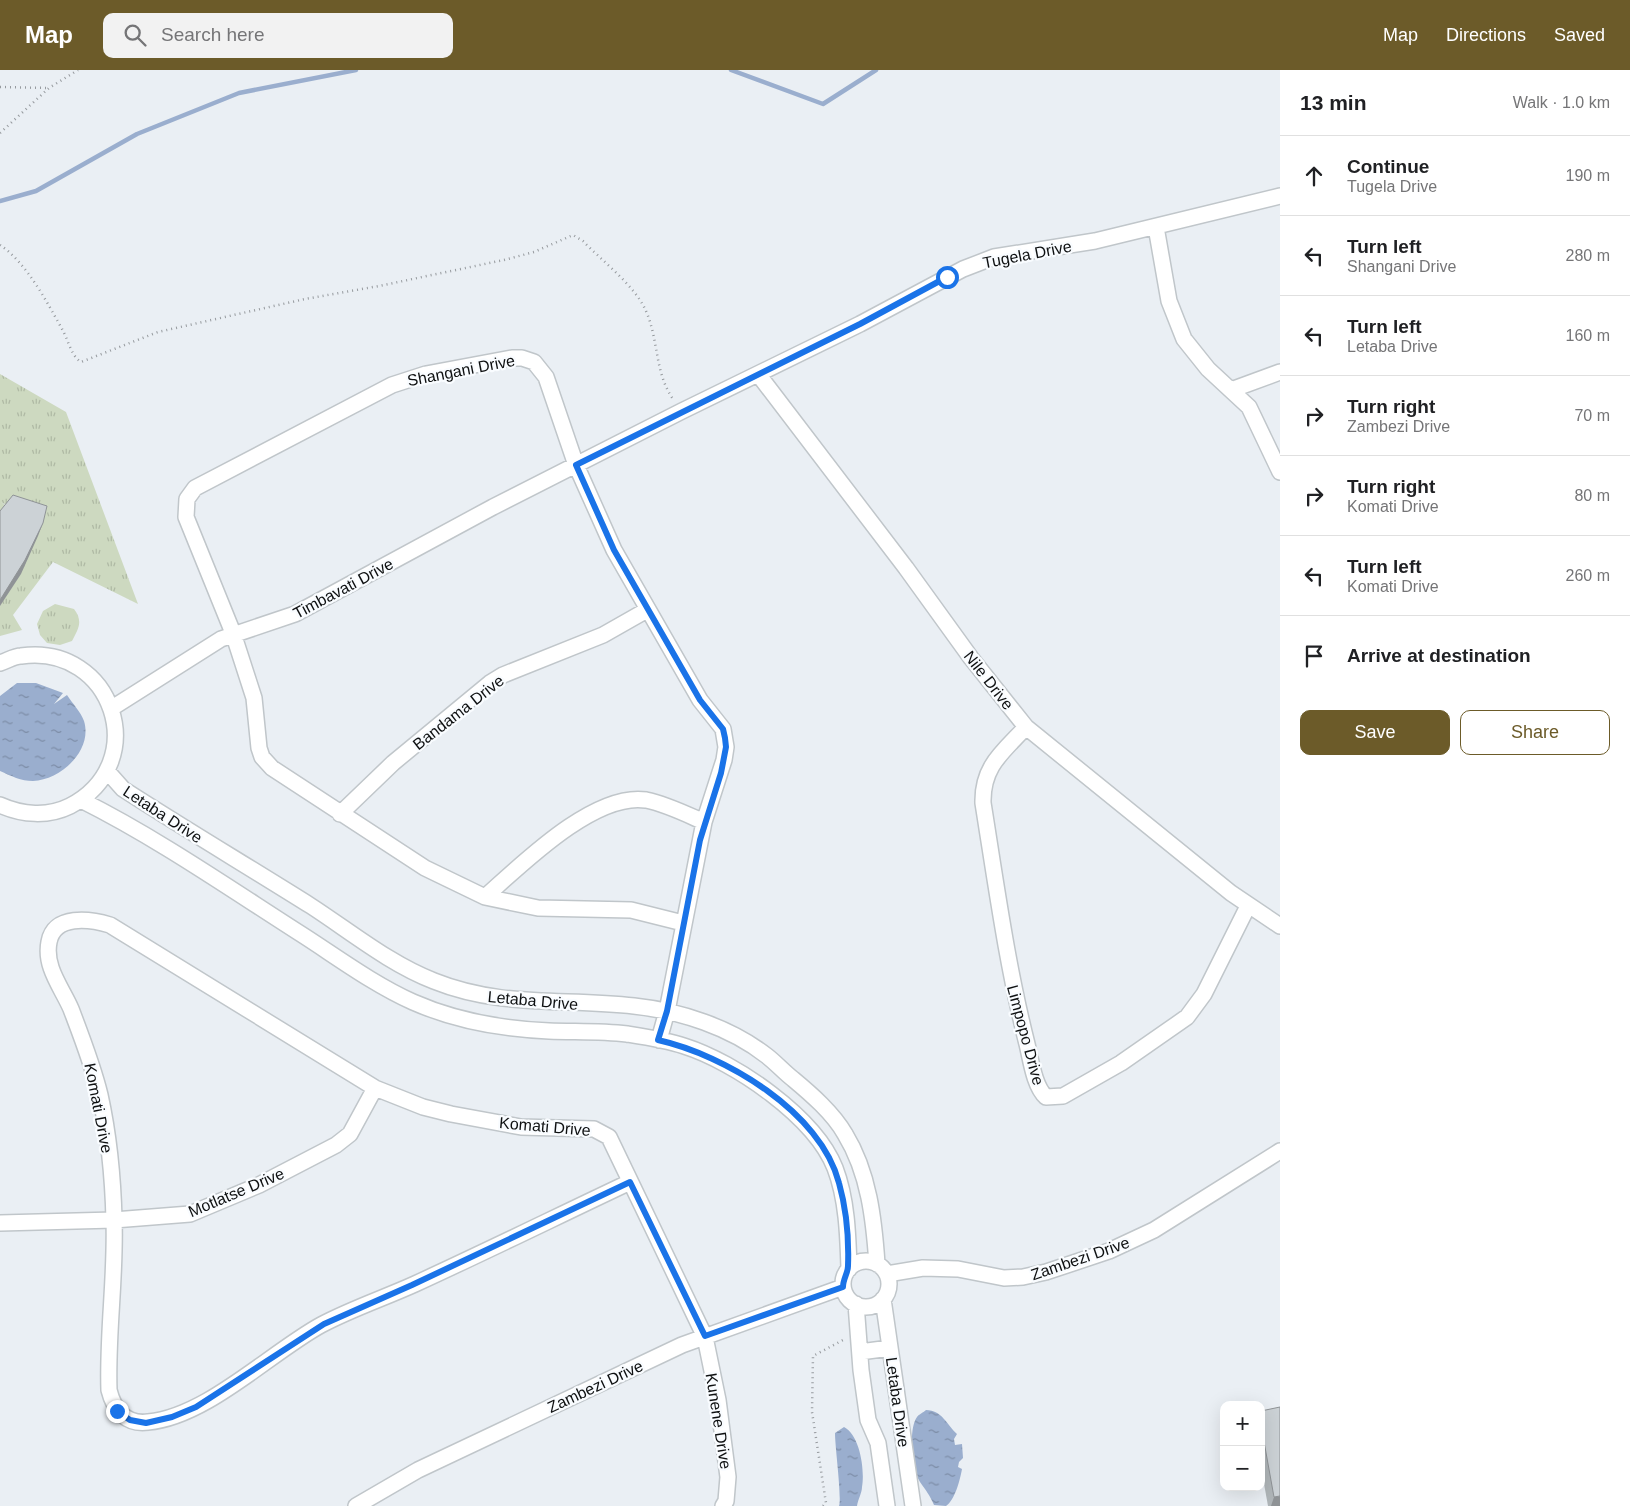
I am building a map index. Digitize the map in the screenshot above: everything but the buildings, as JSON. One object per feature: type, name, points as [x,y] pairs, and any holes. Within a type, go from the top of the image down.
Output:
[{"type":"street","name":"Tugela Drive","points":[[576,465],[985,260],[1095,241],[1280,196]]},
{"type":"street","points":[[1156,227],[1170,301],[1181,333],[1191,349],[1248,407],[1280,472]]},
{"type":"street","name":"Shangani Drive","points":[[233,633],[186,517],[186,507],[190,494],[212,478],[392,385],[412,378],[499,360],[522,358],[534,362],[546,377],[576,465],[614,550],[700,700],[723,729],[726,747],[724,760],[704,822],[667,1011],[658,1040]]},
{"type":"street","points":[[1231,390],[1280,372]]},
{"type":"street","name":"Nile Drive","points":[[758,374],[983,673],[1026,726],[1248,906],[1280,926]]},
{"type":"street","name":"Timbavati Drive","points":[[112,708],[233,633],[267,625],[295,614],[576,465]]},
{"type":"street","name":"Bandama Drive","points":[[340,814],[393,763],[490,683],[510,672],[603,635],[647,610]]},
{"type":"street","points":[[233,633],[254,698],[259,748],[262,757],[285,778],[340,814],[425,868],[485,897],[538,908],[631,910],[683,923]]},
{"type":"street","points":[[0,664],[20,656],[49,655],[76,664],[98,683],[112,708],[116,729],[114,751],[107,771],[96,787],[81,800],[65,808],[47,813],[29,813],[0,805]]},
{"type":"street","name":"Limpopo Drive","points":[[1026,726],[988,771],[984,784],[984,803],[1012,983],[1034,1070],[1040,1088],[1046,1098],[1063,1096],[1121,1063],[1187,1017],[1204,994],[1248,906]]},
{"type":"street","name":"Letaba Drive","points":[[107,771],[123,789],[408,970],[444,985],[490,998],[539,1003],[633,1006],[667,1011],[703,1021],[766,1056],[810,1093],[845,1133],[860,1165],[868,1195],[882,1269]]},
{"type":"street","name":"Letaba Drive","points":[[81,800],[168,849],[354,968],[422,1006],[447,1015],[499,1027],[625,1034],[658,1040],[702,1053],[743,1075],[800,1118],[819,1139],[835,1167],[840,1184],[848,1269]]},
{"type":"street","points":[[485,897],[564,829],[621,803],[646,800],[704,822]]},
{"type":"street","name":"Komati Drive","points":[[630,1182],[422,1281],[324,1324],[196,1407],[172,1417],[146,1423],[136,1422],[122,1416],[113,1404],[109,1390],[114,1220],[108,1132],[92,1064],[49,959],[49,941],[54,930],[64,923],[75,920],[93,920],[110,925],[375,1088],[423,1107],[451,1114],[521,1127],[586,1128],[601,1132],[608,1137],[615,1147],[630,1182],[705,1336]]},
{"type":"street","name":"Motlatse Drive","points":[[0,1223],[114,1220],[190,1214],[291,1169],[343,1140],[356,1123],[375,1088]]},
{"type":"street","name":"Zambezi Drive","points":[[882,1269],[958,1269],[1004,1278],[1023,1277],[1046,1272],[1109,1251],[1154,1230],[1280,1151]]},
{"type":"street","points":[[865,1261],[882,1269],[888,1291],[883,1299],[870,1306],[856,1304],[846,1294],[843,1287],[843,1281],[848,1269],[859,1262],[865,1261]]},
{"type":"street","name":"Zambezi Drive","points":[[356,1506],[418,1470],[682,1345],[843,1287]]},
{"type":"street","name":"Letaba Drive","points":[[883,1299],[913,1506]]},
{"type":"street","name":"Letaba Drive","points":[[856,1304],[868,1420],[878,1443],[887,1506]]},
{"type":"street","name":"Kunene Drive","points":[[705,1336],[718,1400],[728,1477],[726,1501],[723,1506]]},
{"type":"street","points":[[860,1352],[890,1348]]},
{"type":"street","points":[[882,1465],[906,1462]]},
{"type":"path","points":[[0,133],[49,88],[78,70]]},
{"type":"path","points":[[0,87],[49,88]]},
{"type":"path","points":[[0,245],[20,263],[81,362],[166,330],[305,299],[488,264],[534,252],[573,235],[583,241],[640,300],[650,324],[665,388],[682,411]]},
{"type":"path","points":[[823,1506],[826,1503],[812,1412],[813,1356],[848,1338],[857,1328]]},
{"type":"green space","points":[[0,374],[66,412],[138,604],[53,562],[13,615],[22,630],[0,636],[0,605],[23,568],[42,525],[1,502],[9,508],[0,518]]},
{"type":"green space","points":[[55,604],[74,609],[79,621],[72,641],[60,645],[47,643],[40,635],[37,624],[43,611]]},
{"type":"water","points":[[17,683],[36,683],[63,693],[54,704],[67,695],[84,721],[86,732],[79,752],[64,769],[44,779],[24,780],[0,771],[0,696]]},
{"type":"water","points":[[926,1410],[940,1415],[957,1434],[954,1439],[955,1445],[962,1444],[963,1458],[959,1462],[958,1467],[962,1469],[960,1479],[954,1495],[946,1506],[934,1505],[917,1476],[913,1459],[912,1440],[914,1423],[917,1417]]},
{"type":"water","points":[[844,1427],[854,1437],[858,1445],[862,1463],[862,1489],[857,1506],[839,1506],[840,1493],[835,1433]]},
{"type":"waterway","points":[[0,201],[36,191],[137,134],[239,93],[356,70]]},
{"type":"waterway","points":[[731,70],[823,104],[876,70]]},
{"type":"route","points":[[117,1411],[130,1420],[146,1423],[172,1417],[196,1407],[310,1331],[630,1182],[705,1336],[843,1287],[843,1281],[848,1269],[848,1247],[840,1184],[835,1167],[819,1139],[800,1118],[743,1075],[702,1053],[658,1040],[667,1011],[704,822],[724,760],[725,738],[723,729],[700,700],[614,550],[586,492],[576,465],[860,324],[947,277]]}]
